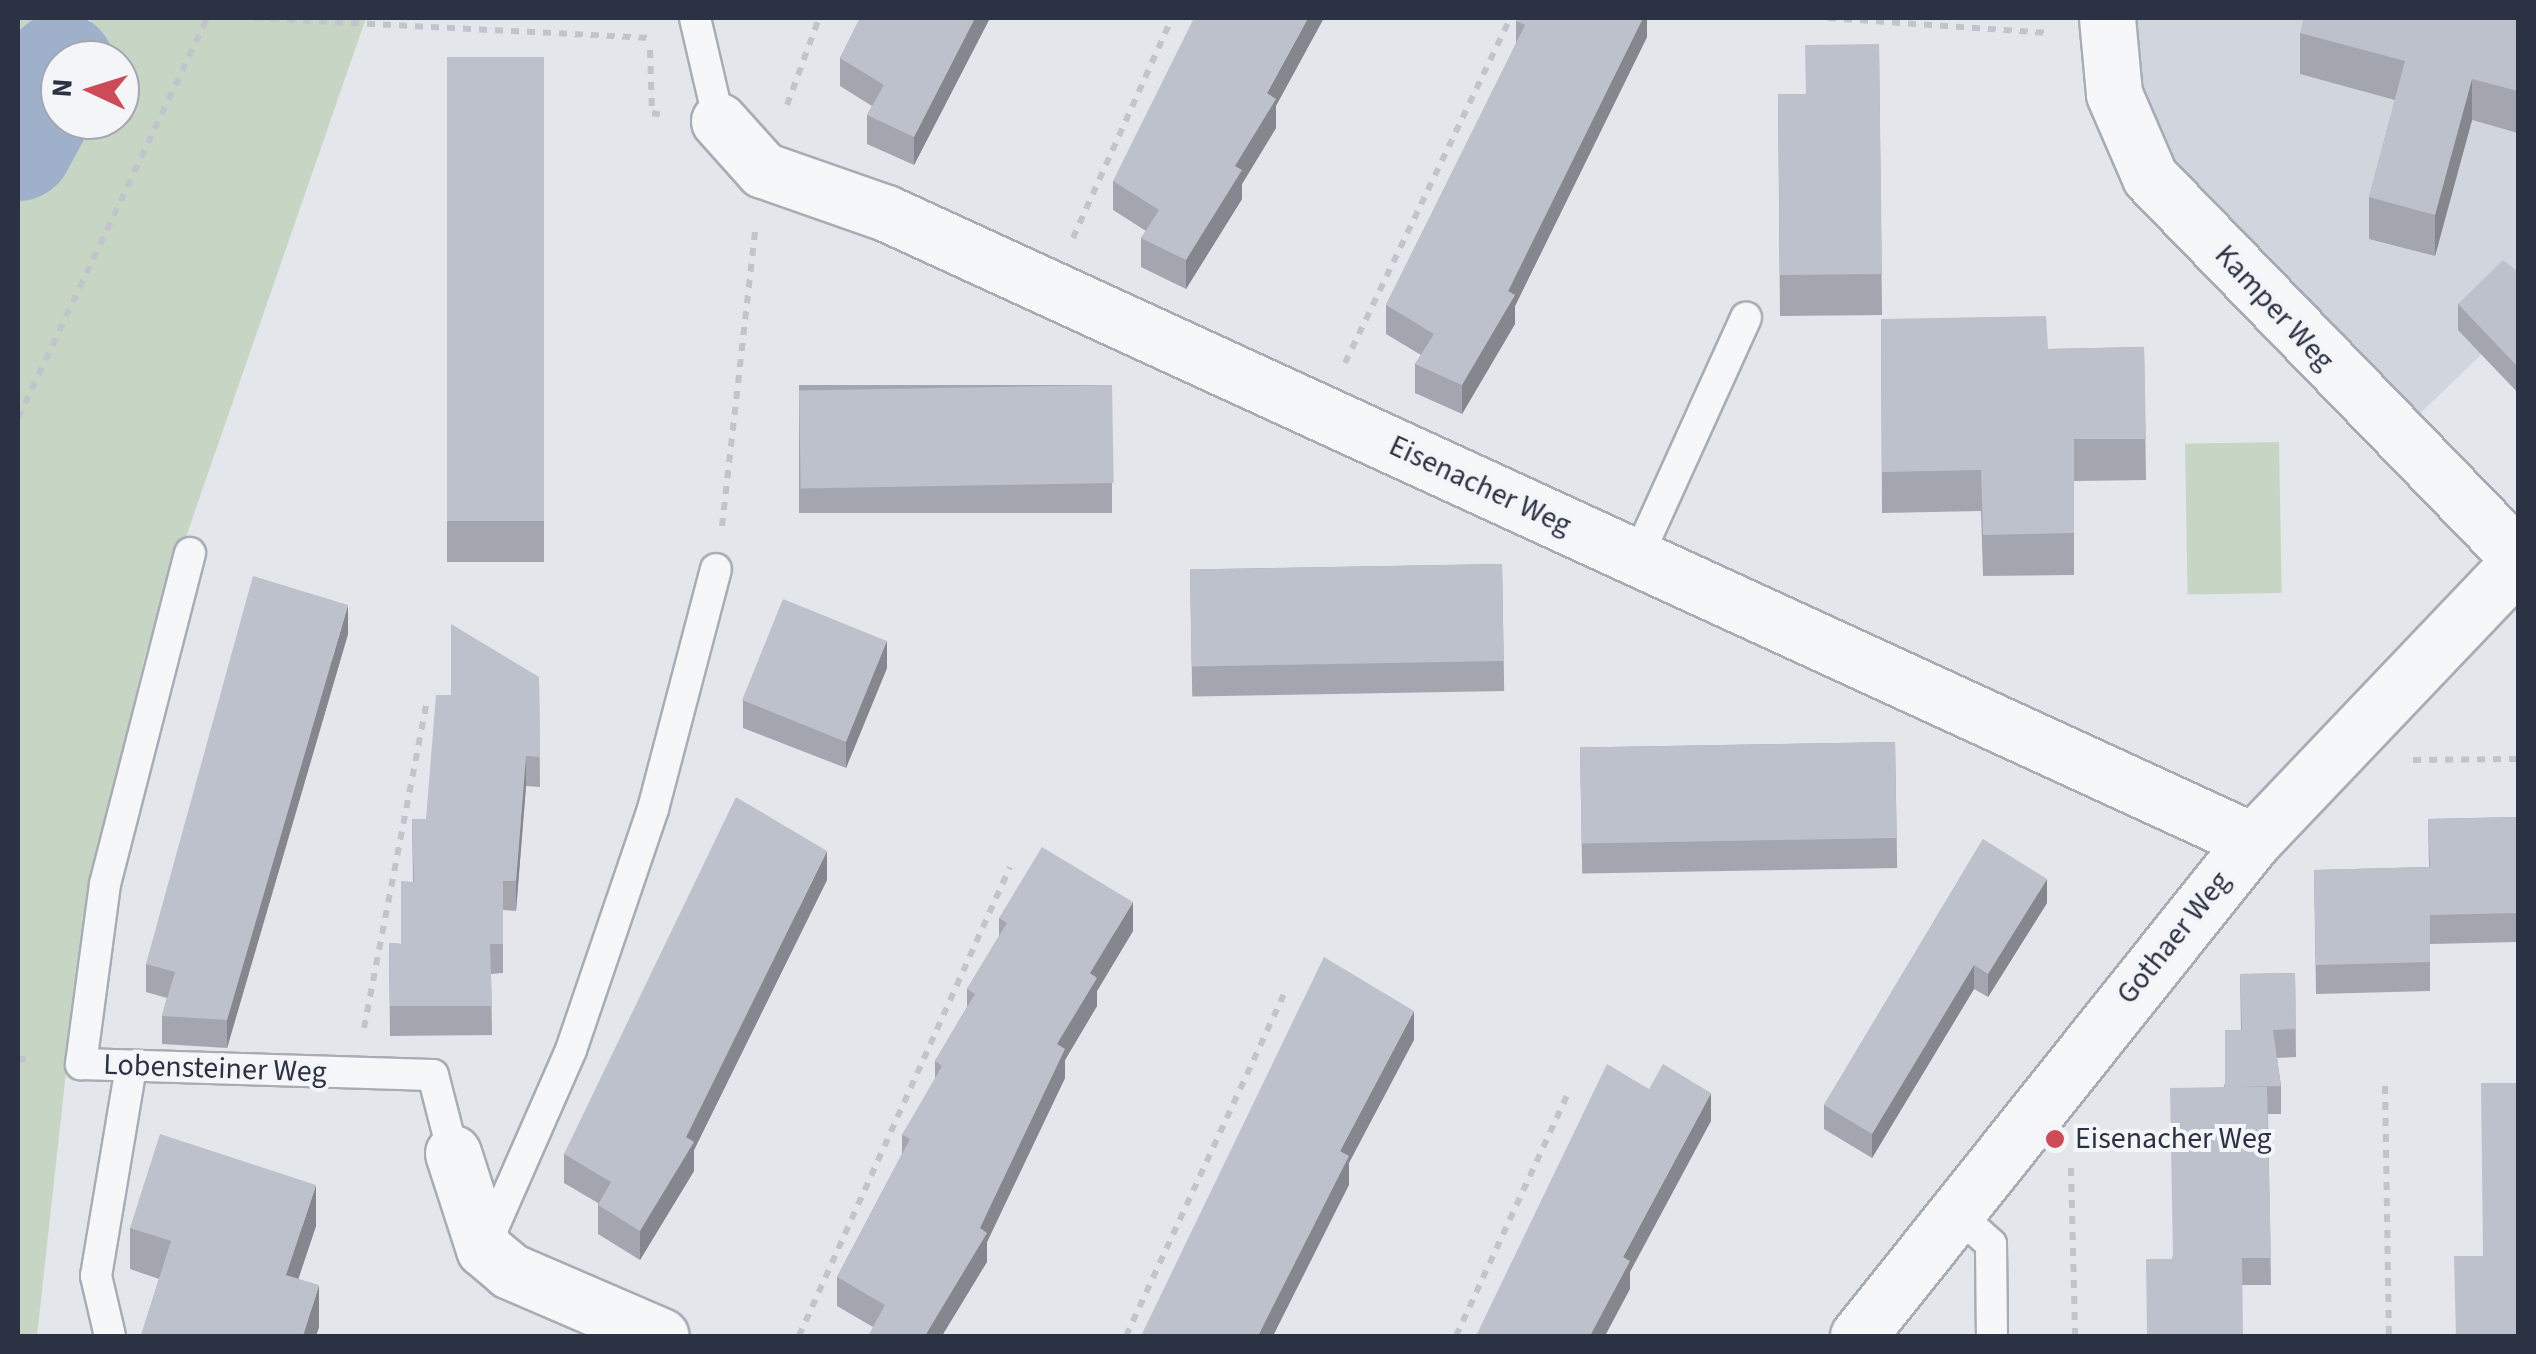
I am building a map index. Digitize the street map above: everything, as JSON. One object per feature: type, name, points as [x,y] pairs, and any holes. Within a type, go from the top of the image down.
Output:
[{"type":"street","name":"Kamper Weg","points":[[2106,26],[2129,144],[2150,177],[2518,560]]},
{"type":"street","name":"Eisenacher Weg","points":[[719,121],[763,170],[1050,289],[2253,841]]},
{"type":"street","name":"Gothaer Weg","points":[[1858,1336],[2039,1101],[2253,841],[2518,560]]},
{"type":"street","name":"Lobensteiner Weg","points":[[453,1153],[484,1248]]},
{"type":"street","points":[[484,1248],[510,1271],[661,1336]]},
{"type":"lane","points":[[696,18],[719,121]]},
{"type":"lane","points":[[1637,558],[1746,318]]},
{"type":"lane","name":"Lobensteiner Weg","points":[[190,553],[106,884],[80,1064],[434,1075],[453,1153]]},
{"type":"lane","points":[[484,1248],[584,1013],[653,809],[716,569]]},
{"type":"lane","points":[[110,1336],[96,1276],[131,1067]]},
{"type":"lane","points":[[1953,1210],[1991,1244],[1992,1336]]},
{"type":"path","points":[[18,418],[206,18]]},
{"type":"path","points":[[255,18],[650,36],[652,114],[719,121],[788,105],[819,18]]},
{"type":"path","points":[[432,18],[432,28]]},
{"type":"path","points":[[1050,289],[1172,18]]},
{"type":"path","points":[[1321,414],[1510,18]]},
{"type":"path","points":[[1828,18],[2106,26]]},
{"type":"path","points":[[716,569],[763,170]]},
{"type":"path","points":[[355,1074],[427,700]]},
{"type":"path","points":[[2327,760],[2518,760]]},
{"type":"path","points":[[799,1336],[1010,867]]},
{"type":"path","points":[[1126,1336],[1286,989]]},
{"type":"path","points":[[2384,1086],[2389,1336]]},
{"type":"path","points":[[1456,1336],[1568,1092]]},
{"type":"path","points":[[2039,1101],[2070,1134],[2076,1336]]},
{"type":"shaded area","points":[[2113,18],[2518,18],[2518,319],[2405,428],[2159,179]]},
{"type":"green space","points":[[18,18],[76,18],[65,40],[40,40],[40,87],[18,129]]},
{"type":"green space","points":[[92,18],[366,18],[145,655],[78,963],[37,1336],[18,1336],[18,157],[40,115],[40,140],[140,140],[140,40],[80,40]]},
{"type":"green space","points":[[2279,442],[2282,593],[2188,595],[2185,444]]},
{"type":"building","points":[[860,18],[975,18],[914,137],[867,115],[884,85],[840,58]]},
{"type":"building","points":[[1194,18],[1308,18],[1267,93],[1276,99],[1235,166],[1242,170],[1186,260],[1141,238],[1159,210],[1113,181]]},
{"type":"building","points":[[1643,18],[1508,291],[1515,295],[1462,385],[1415,364],[1434,334],[1386,305],[1525,25],[1516,21]]},
{"type":"building","points":[[2304,18],[2518,20],[2518,91],[2472,79],[2435,215],[2369,197],[2405,61],[2300,33]]},
{"type":"building","points":[[1879,44],[1882,274],[1780,275],[1778,94],[1806,94],[1805,45]]},
{"type":"building","points":[[447,57],[544,57],[544,521],[447,521]]},
{"type":"building","points":[[2503,260],[2518,272],[2518,367],[2458,304]]},
{"type":"building","points":[[2046,316],[2048,349],[2144,347],[2146,439],[2074,439],[2074,533],[1983,535],[1981,470],[1882,472],[1881,319]]},
{"type":"building","points":[[1112,385],[1114,483],[801,488],[799,390]]},
{"type":"building","points":[[1502,564],[1504,661],[1192,666],[1190,569]]},
{"type":"building","points":[[253,576],[348,605],[227,1020],[162,1016],[175,972],[146,964]]},
{"type":"building","points":[[783,599],[887,641],[846,742],[742,700]]},
{"type":"building","points":[[451,624],[539,677],[540,757],[526,756],[516,881],[503,881],[503,944],[490,944],[492,1006],[390,1006],[389,943],[401,944],[401,881],[414,882],[412,819],[426,819],[436,695],[451,695]]},
{"type":"building","points":[[1895,742],[1897,838],[1582,843],[1580,747]]},
{"type":"building","points":[[736,797],[827,851],[686,1137],[694,1142],[640,1231],[598,1205],[611,1182],[564,1154]]},
{"type":"building","points":[[2518,817],[2518,913],[2430,915],[2430,962],[2316,965],[2314,870],[2430,867],[2428,819]]},
{"type":"building","points":[[1983,839],[2047,879],[1988,974],[1974,965],[1872,1134],[1824,1105]]},
{"type":"building","points":[[1042,847],[1133,902],[1090,973],[1097,978],[1057,1044],[1065,1049],[980,1228],[987,1233],[925,1336],[868,1336],[885,1305],[837,1277],[910,1139],[902,1135],[942,1066],[935,1061],[975,994],[967,989],[1007,923],[999,918]]},
{"type":"building","points":[[1324,957],[1414,1011],[1340,1151],[1349,1156],[1258,1336],[1141,1336]]},
{"type":"building","points":[[2295,973],[2296,1029],[2273,1030],[2281,1086],[2239,1087],[2267,1087],[2271,1258],[2242,1258],[2243,1336],[2147,1336],[2146,1259],[2173,1259],[2170,1088],[2225,1087],[2225,1030],[2242,1030],[2240,974]]},
{"type":"building","points":[[1607,1064],[1649,1089],[1663,1064],[1711,1093],[1623,1257],[1630,1261],[1590,1336],[1476,1336]]},
{"type":"building","points":[[2481,1083],[2518,1083],[2518,1336],[2456,1336],[2454,1256],[2483,1256]]},
{"type":"building","points":[[160,1134],[316,1185],[286,1275],[319,1285],[303,1336],[141,1335],[171,1241],[130,1228]]},
{"type":"waterway","points":[[18,146],[40,105]]},
{"type":"place","name":"Eisenacher Weg","points":[[2055,1139]]}]
